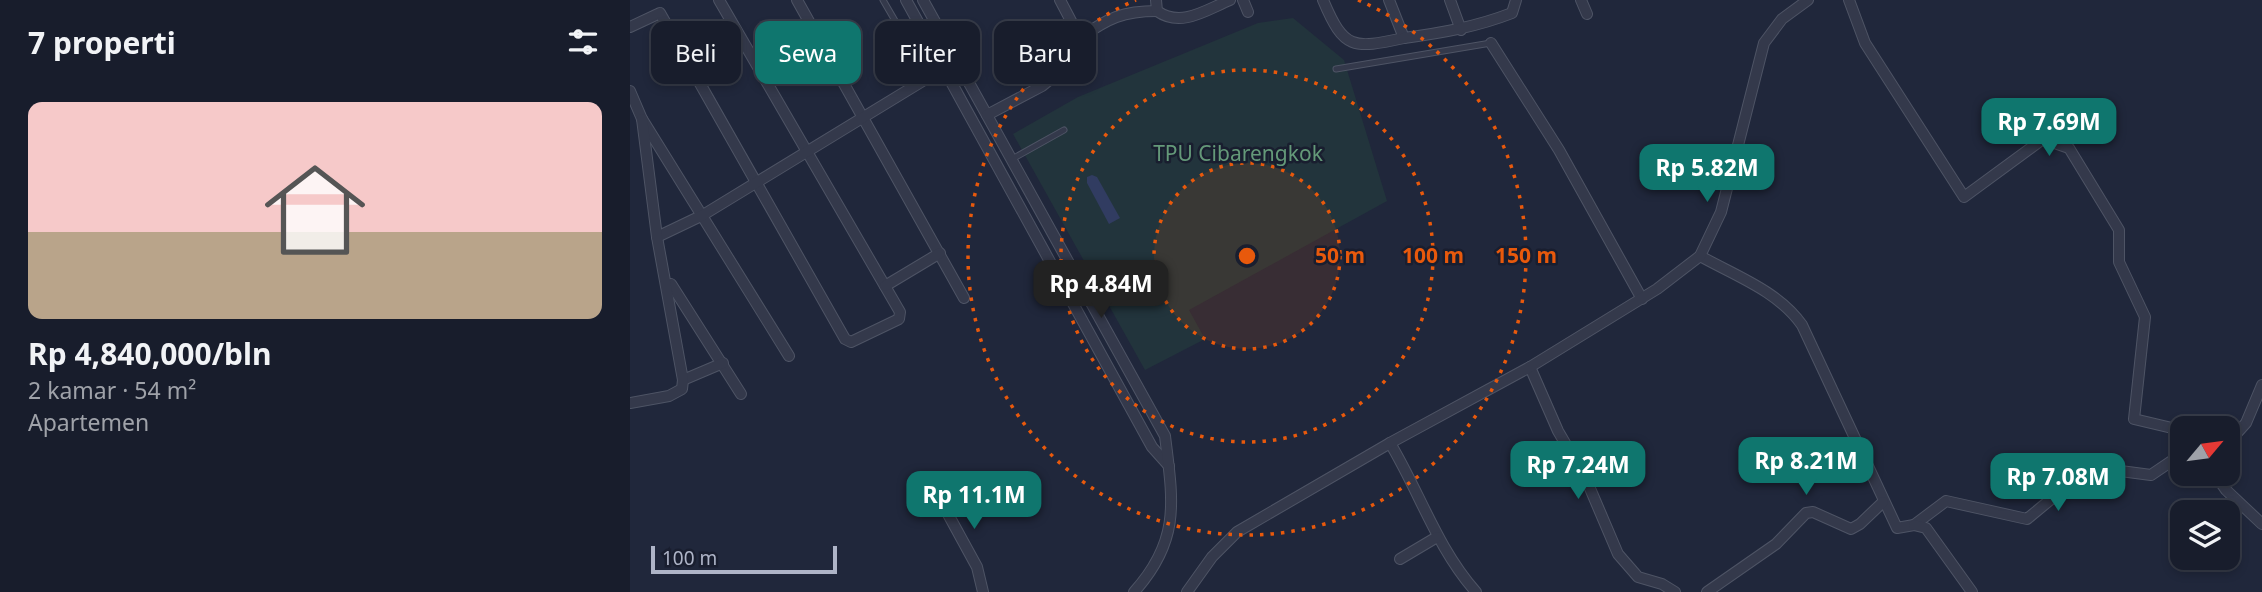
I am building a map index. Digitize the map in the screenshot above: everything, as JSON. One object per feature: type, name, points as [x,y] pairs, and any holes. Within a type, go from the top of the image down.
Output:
[{"type":"street","points":[[630,27],[660,13],[849,342],[901,318],[809,151],[719,0]]},
{"type":"street","points":[[797,0],[964,298]]},
{"type":"street","points":[[906,0],[918,21]]},
{"type":"street","points":[[923,0],[935,21]]},
{"type":"street","points":[[1060,0],[1071,21]]},
{"type":"street","points":[[1096,27],[1130,11],[1156,6],[1169,19],[1186,18],[1230,0]]},
{"type":"street","points":[[1243,0],[1248,12]]},
{"type":"street","points":[[1323,0],[1339,35],[1354,45],[1461,30],[1512,13],[1516,0]]},
{"type":"street","points":[[1389,0],[1404,38]]},
{"type":"street","points":[[1450,0],[1461,30]]},
{"type":"street","points":[[1581,0],[1587,14]]},
{"type":"street","points":[[1187,592],[1212,557],[1237,532],[1390,443],[1530,367],[1642,299],[1700,256],[1721,212],[1764,43],[1782,19],[1808,0]]},
{"type":"street","points":[[1849,0],[1865,43],[1964,197],[2043,139],[2069,148],[2119,230],[2119,262],[2145,317],[2134,419],[2170,428]]},
{"type":"street","points":[[1491,43],[1559,150],[1642,299]]},
{"type":"street","points":[[657,237],[703,215],[919,84]]},
{"type":"street","points":[[953,84],[1152,447],[1169,466]]},
{"type":"street","points":[[970,84],[1165,436],[1173,488],[1172,522],[1164,550],[1150,574],[1134,592]]},
{"type":"street","points":[[987,115],[1042,84]]},
{"type":"street","points":[[630,91],[642,119],[789,356]]},
{"type":"street","points":[[630,402],[675,394],[682,389],[683,380],[667,279],[657,237],[642,119]]},
{"type":"street","points":[[1011,190],[1024,183]]},
{"type":"street","points":[[885,286],[940,253]]},
{"type":"street","points":[[1700,256],[1774,296],[1793,311],[1897,528],[1913,525],[1926,528],[1972,592]]},
{"type":"street","points":[[667,279],[741,394]]},
{"type":"street","points":[[683,380],[723,363]]},
{"type":"street","points":[[1530,367],[1558,431],[1586,479],[1618,554],[1638,577],[1662,584],[1675,592]]},
{"type":"street","points":[[2240,430],[2246,423],[2262,385]]},
{"type":"street","points":[[1390,443],[1418,492],[1447,557],[1476,592]]},
{"type":"street","points":[[1913,525],[1947,501],[2027,519],[2090,467],[2151,475],[2170,462]]},
{"type":"street","points":[[931,483],[976,567],[983,592]]},
{"type":"street","points":[[2223,486],[2262,524]]},
{"type":"street","points":[[1707,592],[1776,544],[1806,513],[1813,512],[1851,529],[1883,502]]},
{"type":"street","points":[[1400,559],[1437,537]]},
{"type":"lane","points":[[883,0],[895,21]]},
{"type":"lane","points":[[1336,69],[1491,43]]},
{"type":"lane","points":[[1012,159],[1064,130]]},
{"type":"green space","name":"TPU Cibarengkok","points":[[1293,18],[1344,60],[1387,201],[1189,310],[1205,339],[1145,370],[1013,134],[1078,97],[1258,23]]},
{"type":"water","points":[[1087,177],[1097,177],[1120,218],[1109,224],[1087,183]]}]
